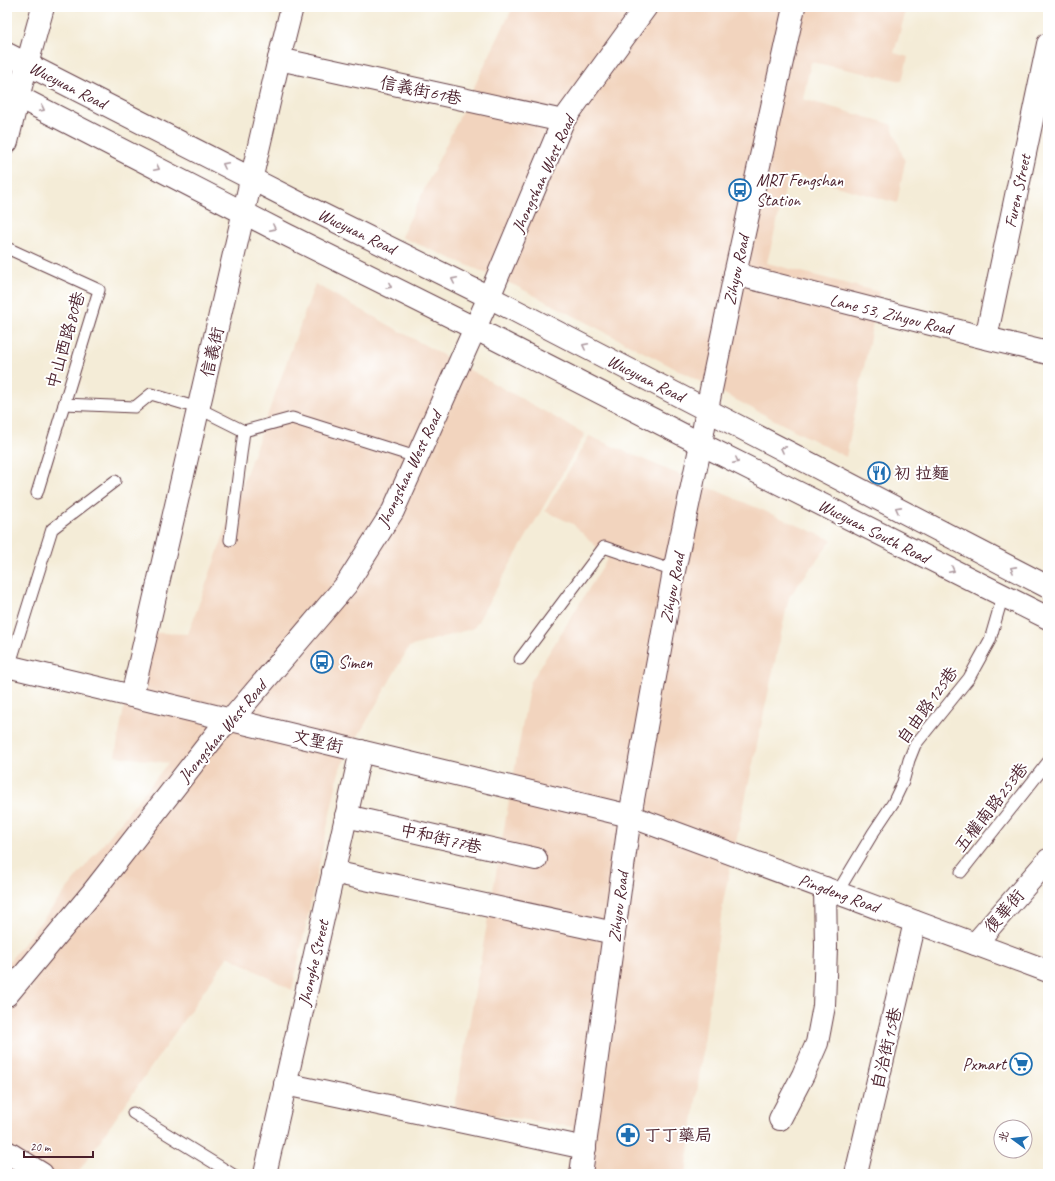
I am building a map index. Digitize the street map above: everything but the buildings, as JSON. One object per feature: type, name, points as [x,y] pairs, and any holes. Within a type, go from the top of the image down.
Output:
[{"type":"street","points":[[7,142],[12,94],[27,64],[43,7]]},
{"type":"street","name":"信義街","points":[[132,696],[251,178],[292,7]]},
{"type":"street","name":"Jhongshan West Road","points":[[7,995],[92,893],[221,728],[231,720],[346,584],[393,511],[489,297],[563,121],[646,7]]},
{"type":"street","name":"Zihyou Road","points":[[581,1174],[630,816],[674,571],[735,274],[794,7]]},
{"type":"street","name":"Furen Street","points":[[986,338],[1048,44]]},
{"type":"street","name":"Wucyuan Road","points":[[7,54],[489,297],[707,409]]},
{"type":"street","name":"信義街61巷","points":[[279,59],[563,121]]},
{"type":"street","name":"Wucyuan Road","points":[[12,94],[701,444]]},
{"type":"street","name":"Lane 53, Zihyou Road","points":[[735,274],[1048,353]]},
{"type":"street","name":"Wucyuan South Road","points":[[707,409],[1048,587]]},
{"type":"street","name":"Wucyuan South Road","points":[[701,444],[1048,618]]},
{"type":"street","name":"文聖街","points":[[8,667],[630,816]]},
{"type":"street","name":"Jhonghe Street","points":[[265,1174],[361,751]]},
{"type":"street","name":"中和街77巷","points":[[346,816],[536,859]]},
{"type":"street","name":"Pingdeng Road","points":[[630,816],[1048,971]]},
{"type":"street","name":"復華街","points":[[975,944],[1048,860]]},
{"type":"street","points":[[333,872],[614,933]]},
{"type":"street","points":[[780,1119],[803,1075],[816,1043],[824,1006],[826,947],[831,890]]},
{"type":"street","name":"自治街15巷","points":[[856,1174],[915,922]]},
{"type":"street","points":[[285,1084],[585,1148]]},
{"type":"street","points":[[7,1152],[35,1172]]},
{"type":"lane","name":"中山西路80巷","points":[[7,248],[99,290],[37,493]]},
{"type":"lane","name":"中山西路80巷","points":[[64,404],[135,407],[151,394],[198,408],[244,431]]},
{"type":"lane","points":[[230,540],[244,431],[292,418],[416,457]]},
{"type":"lane","points":[[8,667],[52,529],[115,481]]},
{"type":"lane","points":[[520,659],[604,547],[674,571]]},
{"type":"lane","name":"自由路125巷","points":[[831,890],[893,803],[903,782],[915,745],[969,678],[990,640],[1003,595]]},
{"type":"lane","name":"五權南路253巷","points":[[961,872],[1048,762]]},
{"type":"lane","points":[[133,1113],[232,1174]]},
{"type":"shaded area","points":[[513,7],[907,7],[894,53],[908,57],[902,81],[811,62],[803,99],[891,124],[905,162],[897,203],[789,173],[767,263],[879,292],[846,457],[516,286],[401,237]]},
{"type":"shaded area","points":[[315,284],[585,434],[474,628],[409,647],[340,768],[292,990],[228,956],[77,1174],[7,1174],[7,964],[168,763],[115,756],[138,632],[188,634]]},
{"type":"shaded area","points":[[589,436],[832,540],[789,597],[723,902],[686,1174],[567,1174],[573,1127],[454,1109],[530,683],[608,558],[573,524],[545,511]]},
{"type":"place","name":"MRT Fengshan Station","points":[[740,190]]},
{"type":"place","name":"初 拉麵","points":[[879,473]]},
{"type":"place","name":"Simen","points":[[322,662]]},
{"type":"place","name":"Pxmart","points":[[1021,1064]]},
{"type":"place","name":"丁丁藥局","points":[[628,1135]]}]
